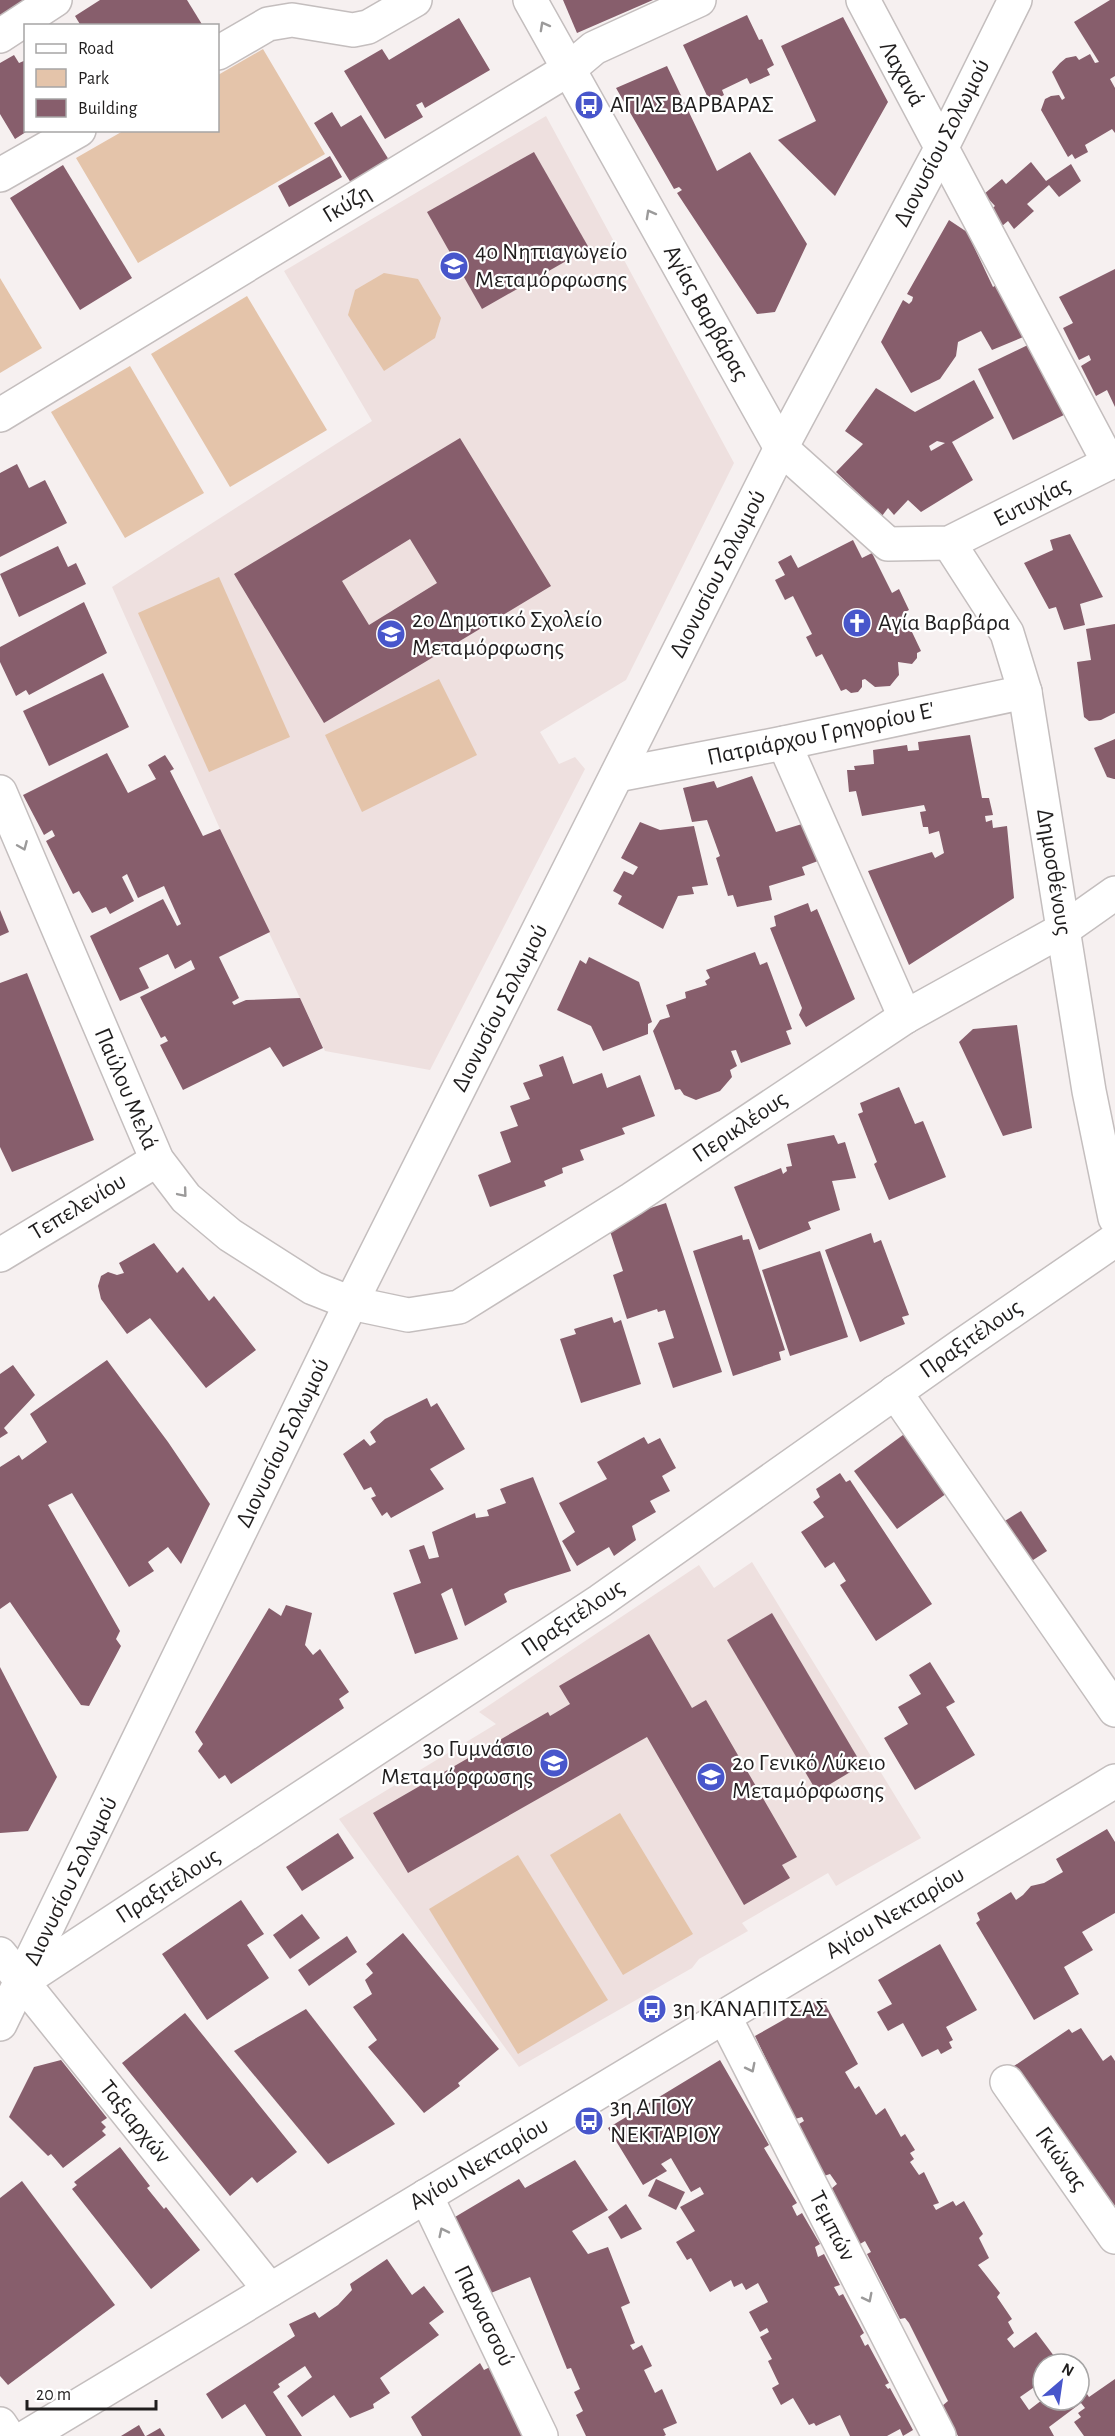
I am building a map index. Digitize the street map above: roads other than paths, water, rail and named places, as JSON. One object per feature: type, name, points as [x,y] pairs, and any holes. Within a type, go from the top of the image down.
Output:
[{"type":"street","points":[[0,36],[55,0]]},
{"type":"street","points":[[219,51],[268,24],[292,20],[354,30],[368,27],[415,0]]},
{"type":"street","name":"Αγίας Βαρβάρας","points":[[530,0],[781,448],[888,544],[949,543]]},
{"type":"street","name":"Γκύζη","points":[[0,415],[569,69],[594,48],[699,0]]},
{"type":"street","name":"Λαχανά","points":[[863,0],[1112,461]]},
{"type":"street","name":"Διονυσίου Σολωμού","points":[[0,2024],[351,1303],[781,448],[942,147],[1015,0]]},
{"type":"street","points":[[3,167],[75,132]]},
{"type":"street","name":"Ευτυχίας","points":[[949,543],[1112,461]]},
{"type":"street","name":"Δημοσθένους","points":[[949,543],[1007,633],[1025,692],[1089,1091],[1115,1218]]},
{"type":"street","name":"Πατριάρχου Γρηγορίου Ε'","points":[[617,776],[1025,692]]},
{"type":"street","points":[[784,743],[904,1017]]},
{"type":"street","name":"Παύλου Μελά","points":[[0,792],[157,1160],[186,1198],[230,1235],[313,1288],[351,1303]]},
{"type":"street","name":"Περικλέους","points":[[351,1303],[408,1315],[459,1307],[632,1199],[904,1017],[1064,929],[1115,892]]},
{"type":"street","name":"Τεπελενίου","points":[[0,1255],[157,1160]]},
{"type":"street","name":"Πραξιτέλους","points":[[22,1982],[600,1601],[895,1392],[1115,1240]]},
{"type":"street","points":[[895,1392],[1115,1710]]},
{"type":"street","name":"Αγίου Νεκταρίου","points":[[28,2436],[1115,1781]]},
{"type":"street","name":"Ταξιαρχών","points":[[0,1954],[270,2290]]},
{"type":"street","name":"Τεμπών","points":[[724,2016],[939,2436]]},
{"type":"street","name":"Γκιώνας","points":[[1007,2082],[1115,2237]]},
{"type":"street","name":"Παρνασσού","points":[[426,2196],[541,2436]]},
{"type":"street","points":[[0,2424],[8,2436]]},
{"type":"place","name":"ΑΓΙΑΣ ΒΑΡΒΑΡΑΣ","points":[[589,105]]},
{"type":"place","name":"4ο Νηπιαγωγείο Μεταμόρφωσης","points":[[454,266]]},
{"type":"place","name":"Αγία Βαρβάρα","points":[[857,623]]},
{"type":"place","name":"2ο Δημοτικό Σχολείο Μεταμόρφωσης","points":[[391,634]]},
{"type":"place","name":"3ο Γυμνάσιο Μεταμόρφωσης","points":[[554,1763]]},
{"type":"place","name":"2ο Γενικό Λύκειο Μεταμόρφωσης","points":[[711,1777]]},
{"type":"place","name":"3η ΚΑΝΑΠΙΤΣΑΣ","points":[[652,2009]]},
{"type":"place","name":"3η ΑΓΙΟΥ ΝΕΚΤΑΡΙΟΥ","points":[[589,2121]]}]
